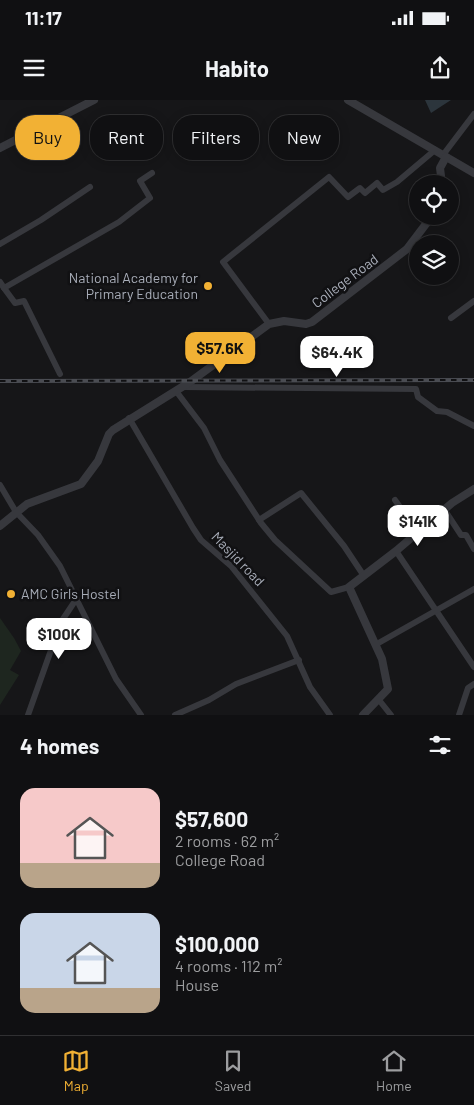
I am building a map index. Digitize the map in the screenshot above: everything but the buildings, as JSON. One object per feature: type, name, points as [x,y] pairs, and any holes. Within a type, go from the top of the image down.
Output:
[{"type":"street","points":[[0,148],[92,100]]},
{"type":"street","points":[[348,100],[474,173]]},
{"type":"street","points":[[441,175],[440,168],[445,156],[474,114]]},
{"type":"street","points":[[0,526],[27,504],[81,484],[98,461],[109,434],[129,418],[179,389],[269,324],[223,262],[330,177],[348,197],[360,188],[365,193],[377,183],[383,190],[397,182],[435,150]]},
{"type":"street","points":[[60,374],[24,301],[15,303],[2,285],[119,222],[150,198],[140,181],[152,173]]},
{"type":"street","points":[[0,244],[41,220],[90,187]]},
{"type":"street","name":"College Road","points":[[269,324],[284,322],[306,324],[312,322],[407,249],[425,225]]},
{"type":"street","points":[[451,318],[474,301]]},
{"type":"street","points":[[179,389],[416,389],[418,397],[437,411],[447,412],[474,426]]},
{"type":"street","points":[[179,389],[217,450],[220,460],[259,520],[275,540],[331,592],[349,587],[396,551],[444,509],[474,489]]},
{"type":"street","name":"Masjid road","points":[[129,418],[201,540],[231,566],[287,636],[310,687],[330,715]]},
{"type":"street","points":[[0,485],[16,512],[44,543],[60,566],[116,679],[141,715]]},
{"type":"street","points":[[259,520],[302,493],[344,546],[364,576]]},
{"type":"street","points":[[395,500],[418,532]]},
{"type":"street","points":[[444,509],[461,535],[466,535],[474,549]]},
{"type":"street","points":[[396,551],[474,667]]},
{"type":"street","points":[[349,587],[382,659],[388,689],[363,715]]},
{"type":"street","points":[[375,646],[474,589]]},
{"type":"street","points":[[28,715],[61,622],[77,598]]},
{"type":"street","points":[[175,715],[209,700],[236,684],[299,660]]},
{"type":"street","points":[[459,715],[468,688],[474,684]]},
{"type":"street","points":[[379,700],[391,715]]},
{"type":"shaded area","points":[[425,100],[451,100],[431,113]]},
{"type":"shaded area","points":[[0,618],[21,651],[10,670],[19,675],[0,705]]},
{"type":"railway","points":[[0,381],[474,380]]},
{"type":"place","name":"National Academy for Primary Education","points":[[208,286]]},
{"type":"place","name":"AMC Girls Hostel","points":[[11,594]]}]
